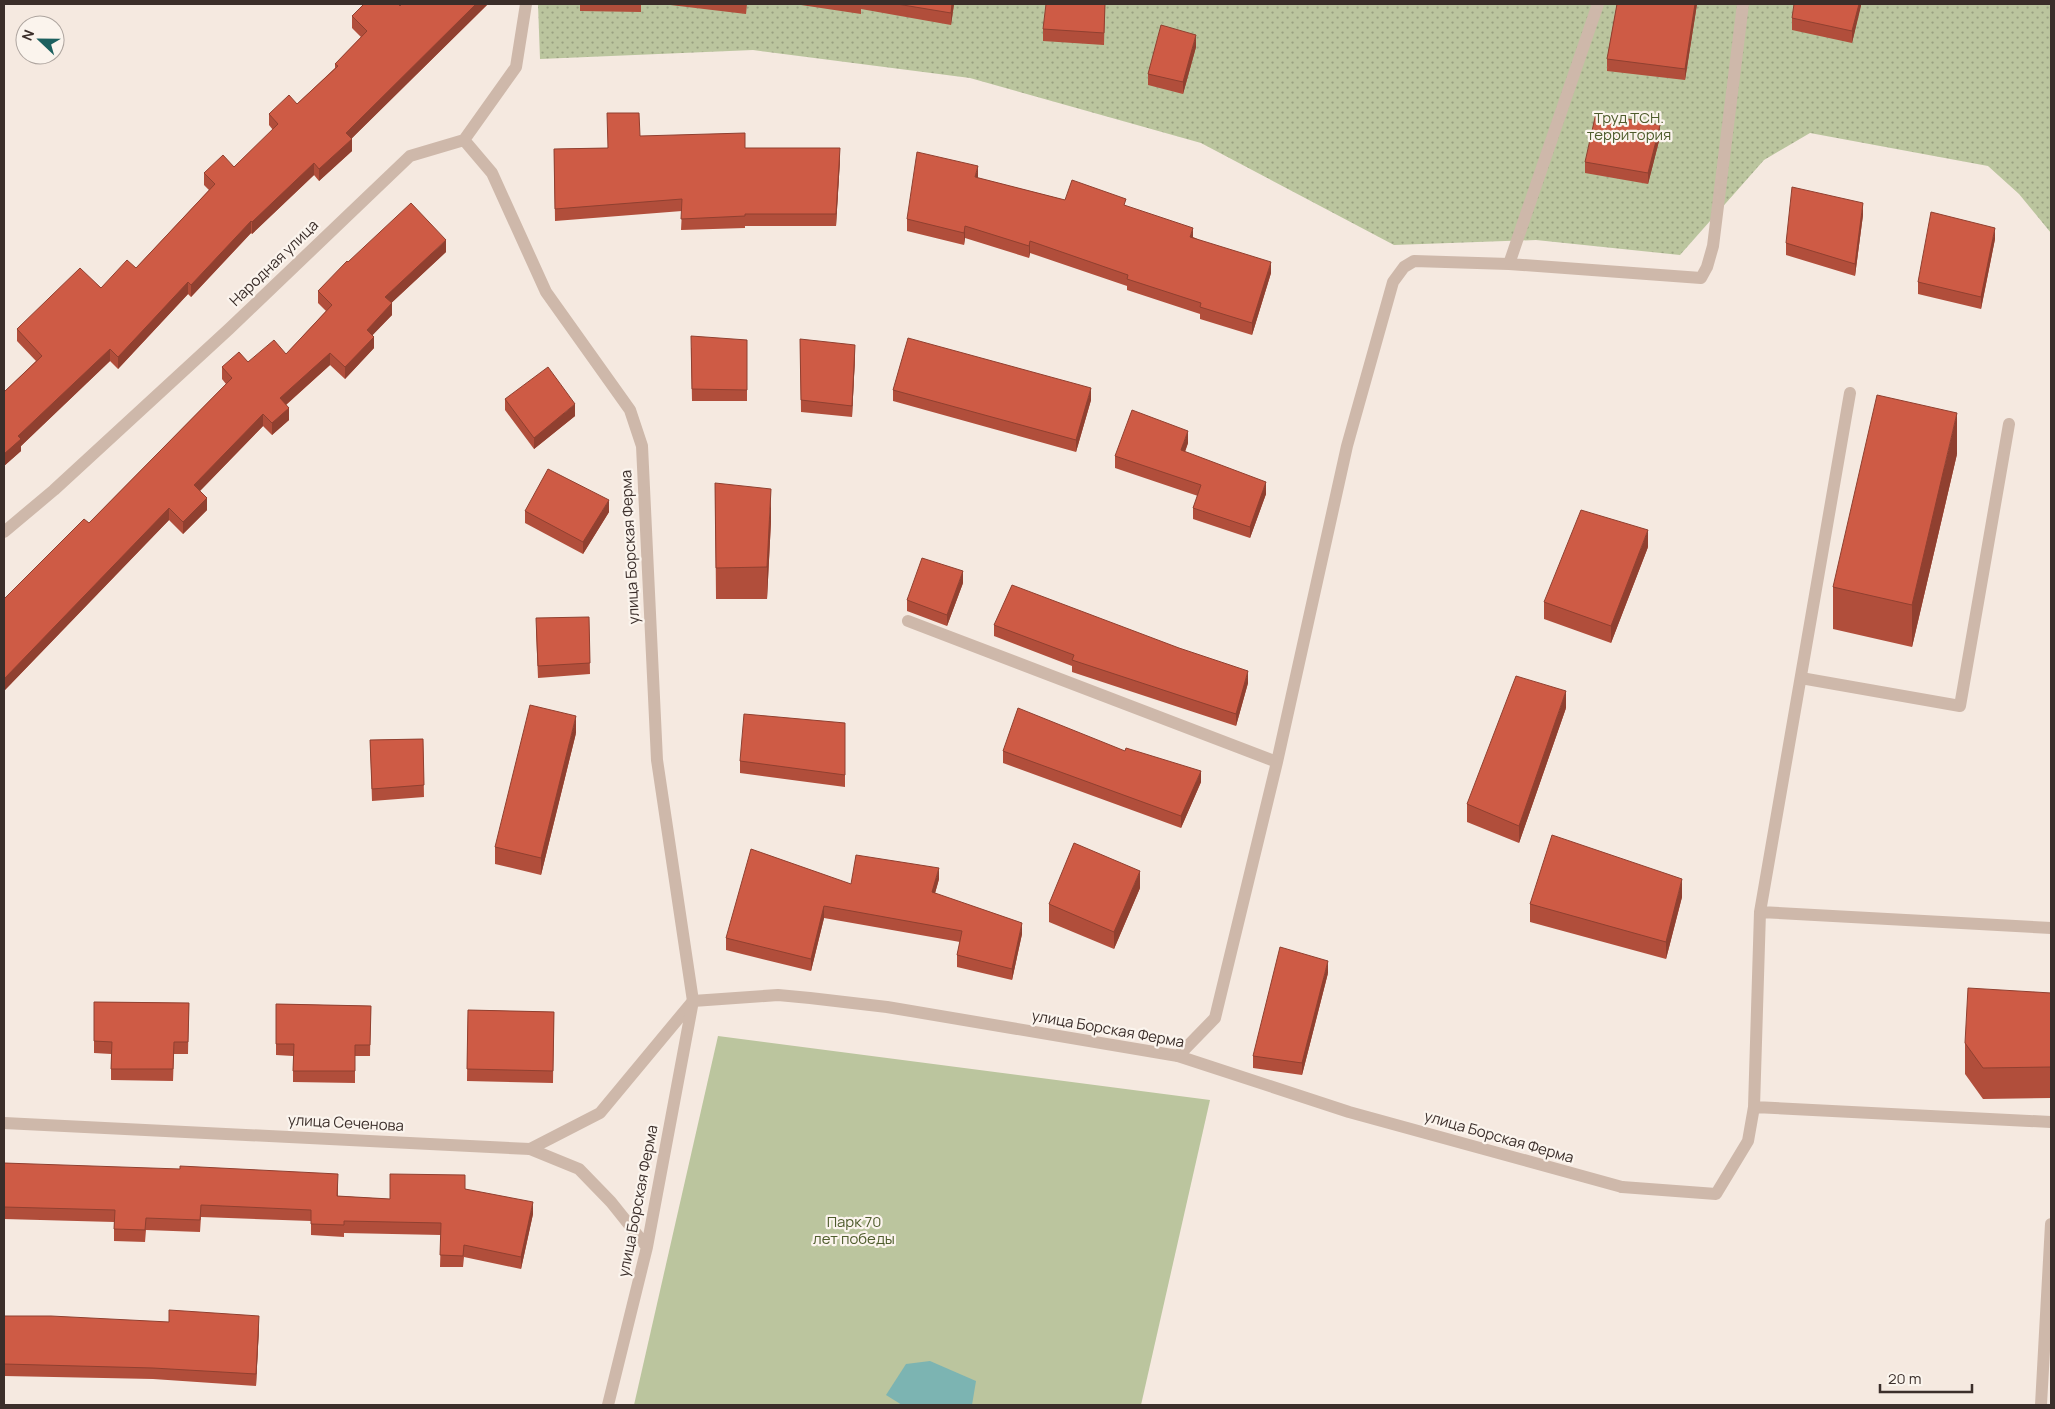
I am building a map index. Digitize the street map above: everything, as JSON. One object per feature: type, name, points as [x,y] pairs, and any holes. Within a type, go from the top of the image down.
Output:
[{"type":"street","points":[[464,140],[516,67],[526,4]]},
{"type":"street","points":[[1509,264],[1598,4]]},
{"type":"street","points":[[1178,1056],[1215,1018],[1278,762],[1347,446],[1393,282],[1404,267],[1414,262],[1509,264],[1701,278],[1707,267],[1713,246],[1743,4]]},
{"type":"street","name":"Народная улица","points":[[4,532],[61,483],[229,329],[410,156],[464,140]]},
{"type":"street","name":"улица Борская Ферма","points":[[464,140],[492,173],[546,292],[630,410],[642,446],[657,760],[693,1001],[647,1247],[608,1405]]},
{"type":"street","points":[[1850,394],[1760,912],[1754,1107],[2051,1122]]},
{"type":"street","points":[[1801,678],[1960,706],[2009,424]]},
{"type":"street","points":[[908,621],[1278,762]]},
{"type":"street","points":[[1760,912],[2051,928]]},
{"type":"street","name":"улица Борская Ферма","points":[[693,1001],[778,995],[794,996],[887,1007],[1178,1056],[1349,1112],[1622,1187],[1716,1194],[1748,1141],[1754,1107]]},
{"type":"street","points":[[530,1149],[600,1113],[693,1001]]},
{"type":"street","name":"улица Сеченова","points":[[4,1122],[530,1149],[579,1169],[611,1202],[647,1247]]},
{"type":"street","points":[[2041,1405],[2051,1224]]},
{"type":"green space","name":"Труд ТСН. территория","points":[[538,4],[2051,4],[2051,233],[2019,194],[1988,166],[1810,133],[1764,160],[1680,255],[1536,240],[1394,245],[1201,143],[970,78],[753,50],[540,59]]},
{"type":"green space","name":"Парк 70 лет победы","points":[[718,1036],[1210,1100],[1141,1405],[634,1405]]},
{"type":"water","points":[[930,1361],[976,1381],[972,1405],[902,1405],[886,1395],[906,1364]]},
{"type":"building","points":[[364,4],[398,4],[400,6],[402,4],[476,4],[346,133],[352,139],[319,169],[314,163],[251,221],[191,285],[188,282],[118,357],[110,349],[18,436],[21,439],[4,454],[4,392],[42,356],[17,329],[80,268],[101,288],[127,260],[136,268],[215,184],[204,173],[223,155],[234,167],[278,124],[269,114],[289,95],[297,104],[338,66],[335,64],[367,31],[352,16]]},
{"type":"building","points":[[897,4],[952,4],[951,13]]},
{"type":"building","points":[[1046,4],[1105,4],[1104,33],[1043,29]]},
{"type":"building","points":[[1617,4],[1695,4],[1685,69],[1607,59]]},
{"type":"building","points":[[1794,4],[1859,4],[1852,31],[1792,18]]},
{"type":"building","points":[[1161,25],[1196,35],[1183,82],[1148,74]]},
{"type":"building","points":[[607,113],[639,113],[640,136],[745,133],[745,148],[840,148],[836,214],[745,214],[745,216],[681,219],[682,199],[555,209],[554,149],[608,148]]},
{"type":"building","points":[[1596,113],[1660,125],[1648,173],[1585,162]]},
{"type":"building","points":[[917,152],[978,166],[975,177],[1065,200],[1072,180],[1126,199],[1124,205],[1193,228],[1190,237],[1271,262],[1252,323],[1200,307],[1201,303],[1127,279],[1128,275],[1030,241],[1029,246],[965,226],[964,233],[907,219]]},
{"type":"building","points":[[1792,187],[1863,203],[1855,264],[1786,243]]},
{"type":"building","points":[[411,203],[446,240],[385,297],[392,303],[367,330],[374,337],[345,367],[330,353],[280,398],[289,408],[272,423],[263,414],[194,485],[207,498],[183,522],[169,508],[4,679],[4,599],[84,519],[89,523],[232,378],[222,367],[239,352],[248,362],[274,340],[286,354],[332,305],[318,291],[347,261]]},
{"type":"building","points":[[1931,212],[1995,228],[1981,297],[1918,282]]},
{"type":"building","points":[[691,336],[747,340],[747,390],[692,389]]},
{"type":"building","points":[[908,338],[1091,388],[1076,440],[893,390]]},
{"type":"building","points":[[800,339],[855,345],[852,406],[801,400]]},
{"type":"building","points":[[548,367],[575,404],[534,438],[505,399]]},
{"type":"building","points":[[1877,395],[1957,413],[1912,605],[1833,587]]},
{"type":"building","points":[[1132,410],[1188,431],[1181,450],[1266,482],[1250,527],[1193,508],[1201,485],[1115,456]]},
{"type":"building","points":[[548,469],[609,500],[583,542],[525,511]]},
{"type":"building","points":[[715,483],[771,489],[767,567],[716,568]]},
{"type":"building","points":[[1581,510],[1648,530],[1611,626],[1544,602]]},
{"type":"building","points":[[922,558],[963,571],[947,615],[907,600]]},
{"type":"building","points":[[1012,585],[1179,648],[1248,671],[1236,714],[1072,660],[1074,655],[994,625]]},
{"type":"building","points":[[589,617],[590,663],[538,666],[536,618]]},
{"type":"building","points":[[1516,676],[1566,691],[1519,826],[1467,804]]},
{"type":"building","points":[[530,705],[576,716],[541,858],[495,847]]},
{"type":"building","points":[[1018,708],[1125,751],[1126,748],[1201,771],[1181,816],[1003,751]]},
{"type":"building","points":[[744,714],[845,723],[845,775],[740,761]]},
{"type":"building","points":[[423,739],[424,785],[372,789],[370,740]]},
{"type":"building","points":[[1552,835],[1682,879],[1666,942],[1530,904]]},
{"type":"building","points":[[1074,843],[1140,871],[1114,932],[1049,904]]},
{"type":"building","points":[[751,849],[851,884],[856,855],[939,868],[932,892],[1022,923],[1012,969],[957,955],[962,931],[824,906],[811,959],[726,938]]},
{"type":"building","points":[[1280,947],[1328,961],[1302,1063],[1253,1056]]},
{"type":"building","points":[[1968,988],[2051,993],[2051,1067],[1983,1068],[1965,1043]]},
{"type":"building","points":[[94,1002],[189,1003],[188,1042],[174,1042],[173,1069],[111,1069],[112,1042],[94,1041]]},
{"type":"building","points":[[276,1004],[371,1006],[370,1045],[355,1045],[355,1071],[293,1071],[294,1044],[276,1044]]},
{"type":"building","points":[[468,1010],[554,1012],[553,1071],[467,1069]]},
{"type":"building","points":[[4,1163],[180,1169],[180,1166],[338,1174],[337,1196],[390,1199],[390,1174],[465,1175],[465,1189],[533,1202],[521,1257],[464,1245],[463,1256],[440,1255],[441,1223],[344,1221],[344,1225],[311,1224],[311,1210],[201,1205],[200,1220],[146,1218],[145,1230],[114,1229],[115,1210],[4,1207]]},
{"type":"building","points":[[169,1310],[259,1316],[256,1374],[153,1368],[4,1364],[4,1316],[51,1316],[169,1322]]}]
